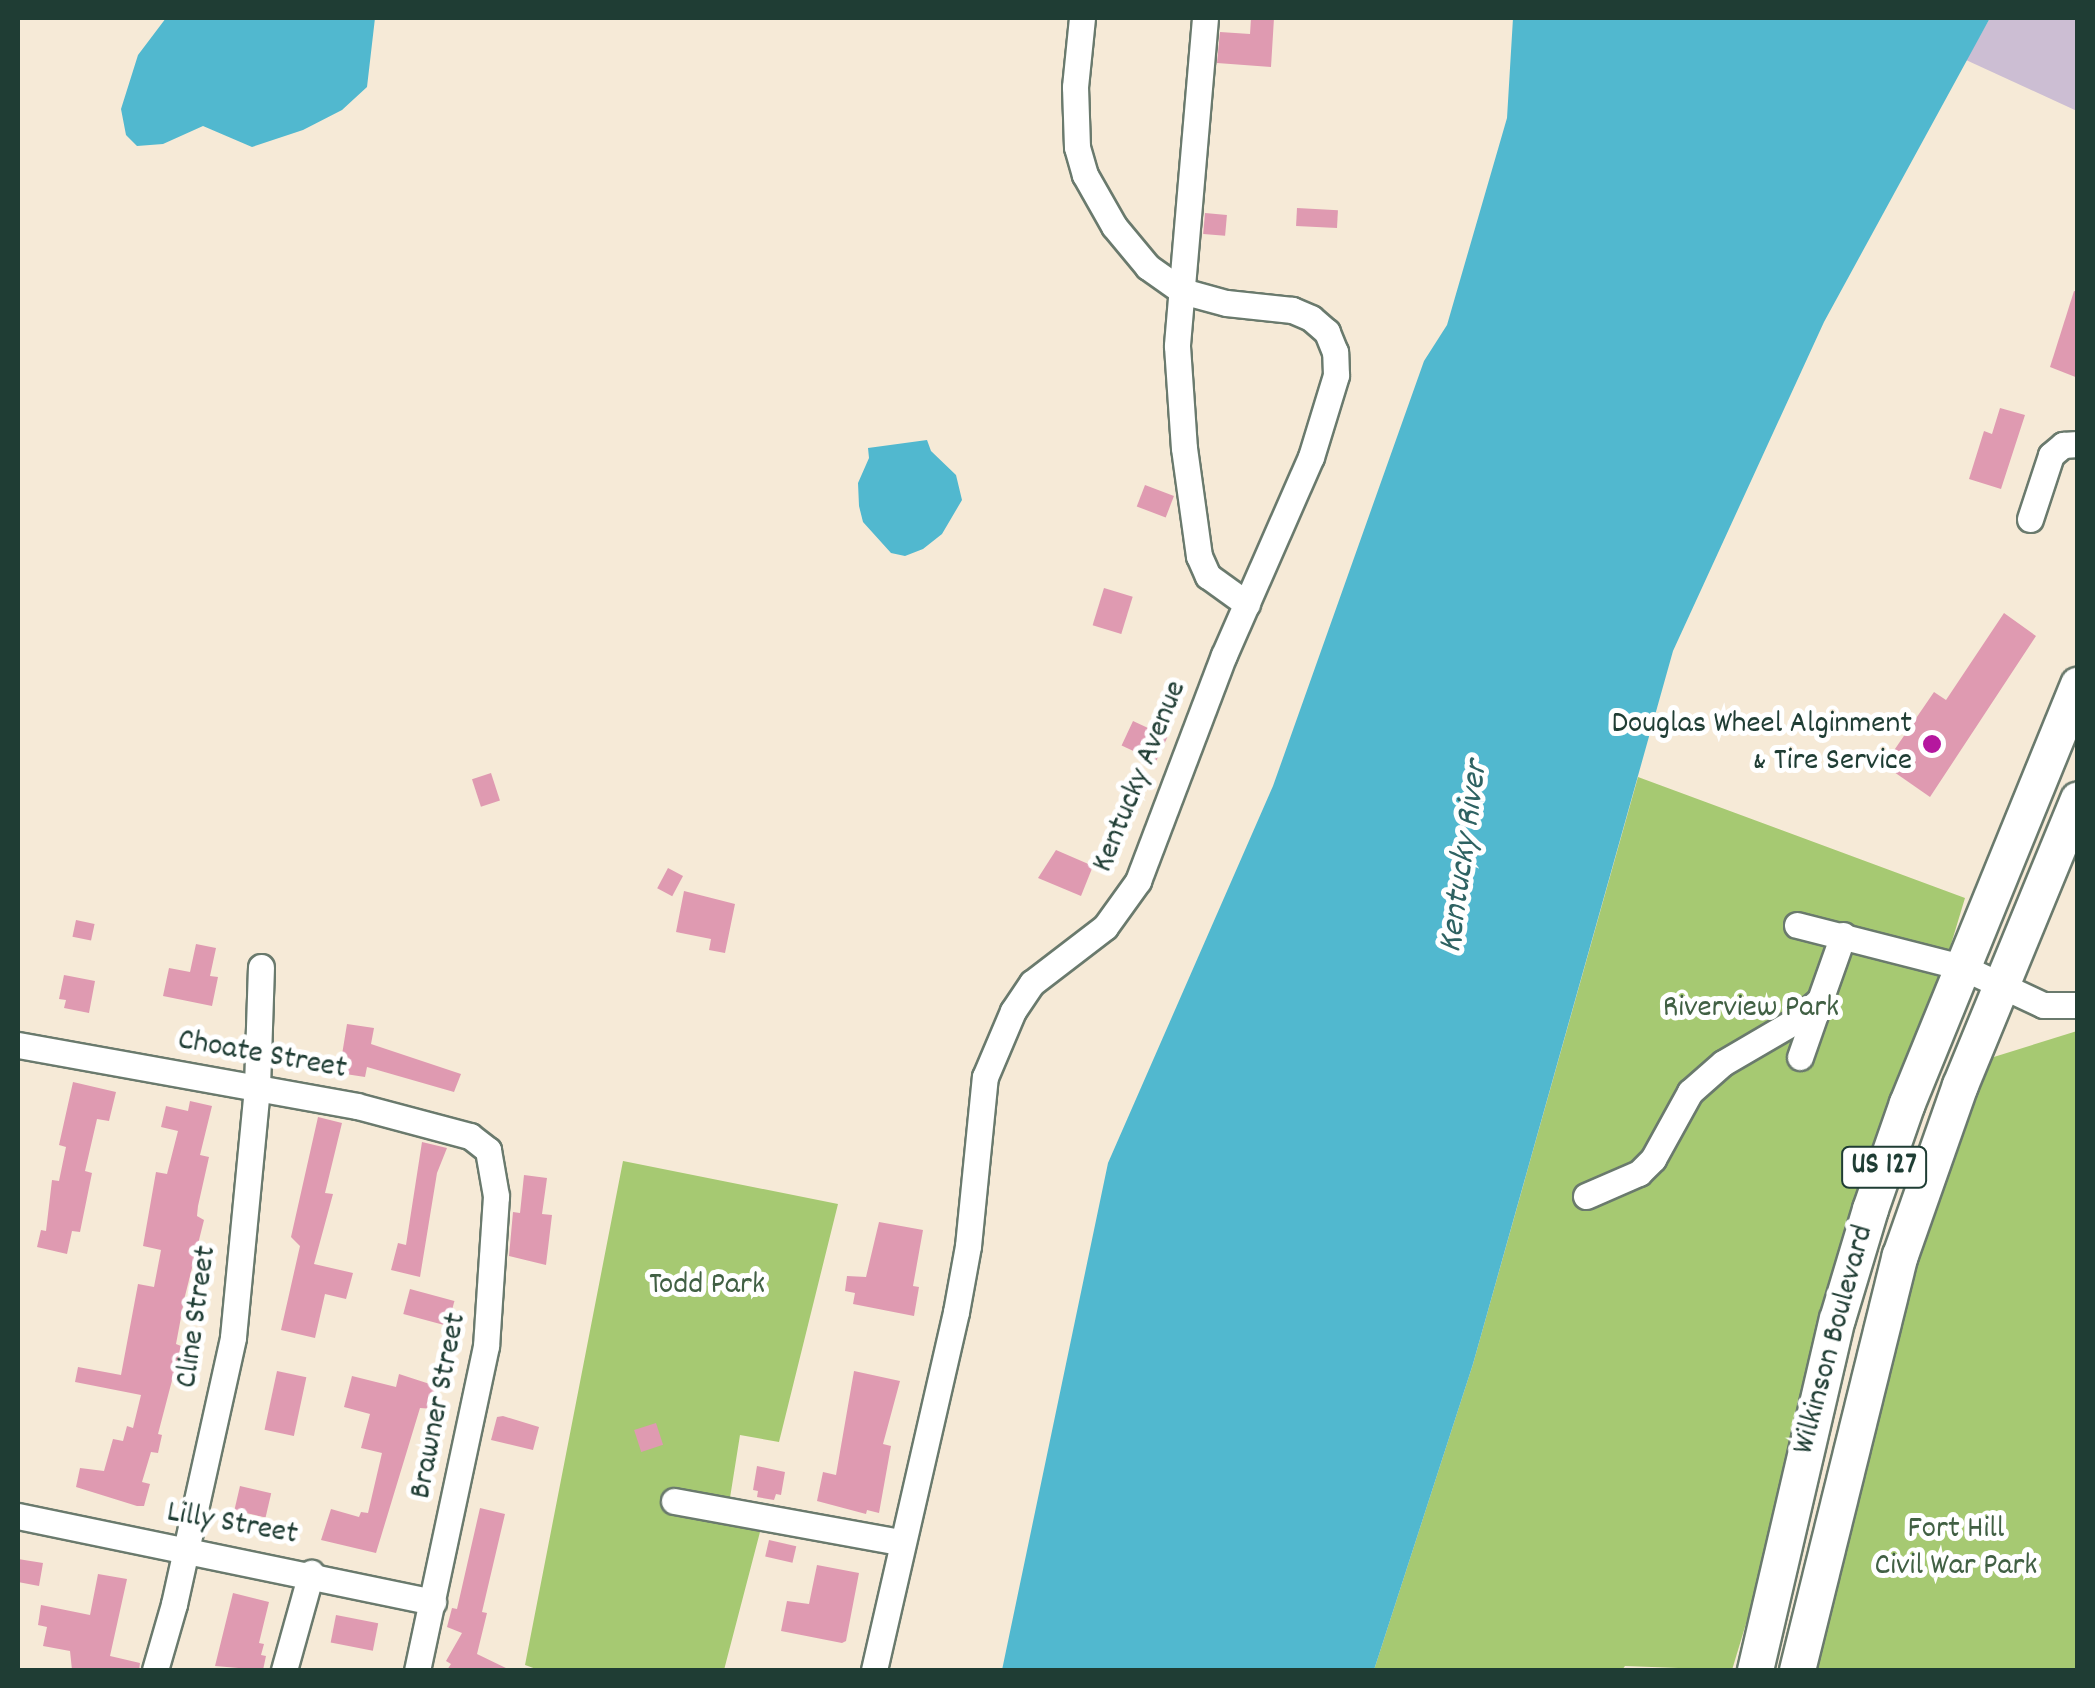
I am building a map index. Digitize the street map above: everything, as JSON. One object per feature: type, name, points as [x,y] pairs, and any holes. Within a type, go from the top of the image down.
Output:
[{"type":"highway","name":"Wilkinson Boulevard","points":[[1755,1670],[1852,1264],[1900,1120],[2078,685]]},
{"type":"highway","name":"Wilkinson Boulevard","points":[[1797,1670],[1886,1299],[1918,1198],[2078,799]]},
{"type":"street","name":"Kentucky Avenue","points":[[874,1670],[965,1262],[985,1078],[1013,1011],[1032,984],[1104,926],[1138,881],[1246,604],[1322,428],[1336,375],[1335,352],[1326,332],[1311,318],[1292,310],[1226,303],[1182,290],[1166,282],[1131,248],[1085,175],[1074,117],[1082,18]]},
{"type":"street","points":[[1205,18],[1178,363],[1198,556],[1208,576],[1246,604]]},
{"type":"street","points":[[2030,519],[2052,455],[2063,444],[2078,444]]},
{"type":"street","points":[[1797,926],[1962,967],[2043,1006],[2078,1005]]},
{"type":"street","points":[[1800,1057],[1844,935]]},
{"type":"street","name":"Cline Street","points":[[155,1670],[233,1338],[256,1088],[261,967]]},
{"type":"street","points":[[1586,1196],[1639,1174],[1653,1158],[1690,1092],[1724,1063],[1795,1021],[1820,1000]]},
{"type":"street","name":"Choate Street","points":[[18,1054],[256,1088],[437,1126],[470,1136],[488,1150]]},
{"type":"street","name":"Brawner Street","points":[[417,1670],[476,1408],[490,1317],[496,1196],[488,1150]]},
{"type":"street","points":[[674,1501],[900,1542]]},
{"type":"street","name":"Lilly Street","points":[[18,1516],[311,1573],[433,1602]]},
{"type":"street","points":[[284,1670],[311,1573]]},
{"type":"shaded area","points":[[1990,18],[2077,18],[2077,111],[1966,60]]},
{"type":"green space","name":"Riverview Park","points":[[1638,777],[1965,898],[1732,1670],[1625,1666],[1622,1670],[1374,1670],[1473,1364]]},
{"type":"green space","name":"Fort Hill Civil War Park","points":[[2077,1031],[2077,1670],[1806,1670],[1968,1065]]},
{"type":"green space","name":"Todd Park","points":[[623,1161],[838,1204],[779,1442],[740,1435],[726,1523],[760,1532],[724,1670],[539,1670],[525,1665]]},
{"type":"water","points":[[166,18],[375,18],[367,87],[342,110],[303,130],[252,147],[203,126],[163,144],[137,146],[126,135],[121,109],[138,55]]},
{"type":"water","name":"Kentucky River","points":[[1513,18],[1990,18],[1824,322],[1673,651],[1473,1364],[1374,1670],[1002,1670],[1108,1163],[1273,786],[1424,361],[1447,325],[1507,118]]},
{"type":"water","points":[[927,440],[931,451],[956,475],[962,500],[942,534],[923,549],[905,556],[891,553],[863,522],[859,506],[858,483],[869,458],[868,448]]},
{"type":"building","points":[[1251,18],[1274,18],[1271,67],[1217,63],[1220,32],[1250,34]]},
{"type":"building","points":[[1297,208],[1338,210],[1337,228],[1296,226]]},
{"type":"building","points":[[1205,213],[1227,215],[1225,236],[1203,234]]},
{"type":"building","points":[[2074,291],[2078,292],[2078,378],[2050,367]]},
{"type":"building","points":[[2000,408],[2025,415],[2001,489],[1969,479],[1984,431],[1992,434]]},
{"type":"building","points":[[1145,485],[1174,496],[1166,518],[1137,506]]},
{"type":"building","points":[[1104,588],[1133,597],[1121,634],[1093,625]]},
{"type":"building","points":[[2004,613],[2036,636],[1930,797],[1884,765],[1934,692],[1946,700]]},
{"type":"building","points":[[1133,721],[1167,737],[1156,762],[1122,745]]},
{"type":"building","points":[[491,773],[500,801],[481,807],[472,779]]},
{"type":"building","points":[[1056,850],[1093,866],[1081,896],[1038,878]]},
{"type":"building","points":[[668,868],[683,876],[672,896],[657,888]]},
{"type":"building","points":[[684,891],[735,904],[725,953],[709,950],[711,939],[676,932]]},
{"type":"building","points":[[76,920],[95,924],[91,941],[72,937]]},
{"type":"building","points":[[196,944],[216,948],[210,976],[218,977],[212,1006],[163,996],[169,968],[190,972]]},
{"type":"building","points":[[64,975],[95,981],[89,1013],[64,1008],[66,1000],[59,999]]},
{"type":"building","points":[[347,1024],[374,1028],[371,1044],[461,1074],[454,1092],[367,1067],[365,1077],[339,1073]]},
{"type":"building","points":[[73,1082],[116,1092],[109,1121],[97,1119],[85,1171],[92,1173],[80,1232],[72,1231],[67,1254],[37,1247],[41,1230],[46,1231],[52,1180],[59,1181],[66,1147],[59,1145]]},
{"type":"building","points":[[190,1101],[212,1106],[200,1155],[209,1157],[197,1216],[204,1220],[185,1296],[176,1344],[181,1346],[158,1434],[162,1435],[158,1453],[151,1452],[142,1482],[150,1484],[144,1506],[137,1506],[76,1487],[80,1468],[104,1471],[113,1439],[123,1441],[127,1426],[133,1428],[141,1395],[75,1382],[78,1367],[121,1375],[138,1284],[154,1287],[161,1250],[143,1246],[156,1172],[167,1174],[178,1131],[161,1127],[166,1106],[188,1111]]},
{"type":"building","points":[[318,1117],[342,1123],[325,1193],[333,1194],[314,1264],[353,1273],[346,1299],[325,1294],[315,1338],[281,1330],[300,1246],[291,1237]]},
{"type":"building","points":[[422,1142],[447,1148],[437,1173],[420,1277],[391,1270],[398,1243],[406,1245]]},
{"type":"building","points":[[524,1175],[547,1178],[542,1214],[552,1215],[546,1265],[509,1256],[513,1212],[520,1213]]},
{"type":"building","points":[[879,1222],[923,1230],[913,1286],[919,1287],[914,1316],[853,1304],[855,1293],[845,1291],[847,1276],[866,1277]]},
{"type":"building","points":[[410,1289],[454,1301],[448,1326],[403,1314]]},
{"type":"building","points":[[277,1371],[306,1377],[294,1436],[265,1430]]},
{"type":"building","points":[[854,1371],[900,1381],[883,1444],[891,1446],[879,1513],[867,1510],[866,1514],[817,1501],[823,1472],[836,1475]]},
{"type":"building","points":[[399,1374],[439,1387],[434,1409],[420,1408],[376,1553],[321,1540],[331,1509],[359,1517],[361,1512],[368,1513],[382,1453],[361,1448],[370,1414],[344,1407],[352,1376],[396,1387]]},
{"type":"building","points":[[497,1417],[539,1427],[533,1450],[491,1440]]},
{"type":"building","points":[[656,1423],[663,1445],[641,1452],[634,1430]]},
{"type":"building","points":[[757,1466],[785,1472],[781,1495],[776,1494],[774,1500],[757,1497],[758,1491],[753,1490]]},
{"type":"building","points":[[240,1486],[271,1493],[266,1518],[234,1510]]},
{"type":"building","points":[[480,1508],[505,1514],[482,1612],[487,1613],[477,1654],[510,1670],[447,1670],[451,1664],[446,1661],[462,1633],[447,1627],[452,1608],[457,1609]]},
{"type":"building","points":[[769,1540],[796,1546],[792,1563],[765,1557]]},
{"type":"building","points":[[18,1559],[43,1563],[39,1586],[18,1582]]},
{"type":"building","points":[[817,1565],[859,1573],[846,1641],[842,1643],[781,1631],[787,1601],[809,1604]]},
{"type":"building","points":[[98,1574],[127,1579],[110,1656],[140,1663],[139,1670],[72,1670],[70,1651],[43,1646],[47,1627],[38,1625],[41,1605],[90,1615]]},
{"type":"building","points":[[233,1593],[269,1602],[259,1643],[264,1644],[261,1655],[266,1656],[263,1670],[215,1666]]},
{"type":"building","points":[[336,1615],[378,1623],[373,1651],[331,1642]]},
{"type":"place","name":"Douglas Wheel Alginment & Tire Service","points":[[1932,744]]}]
